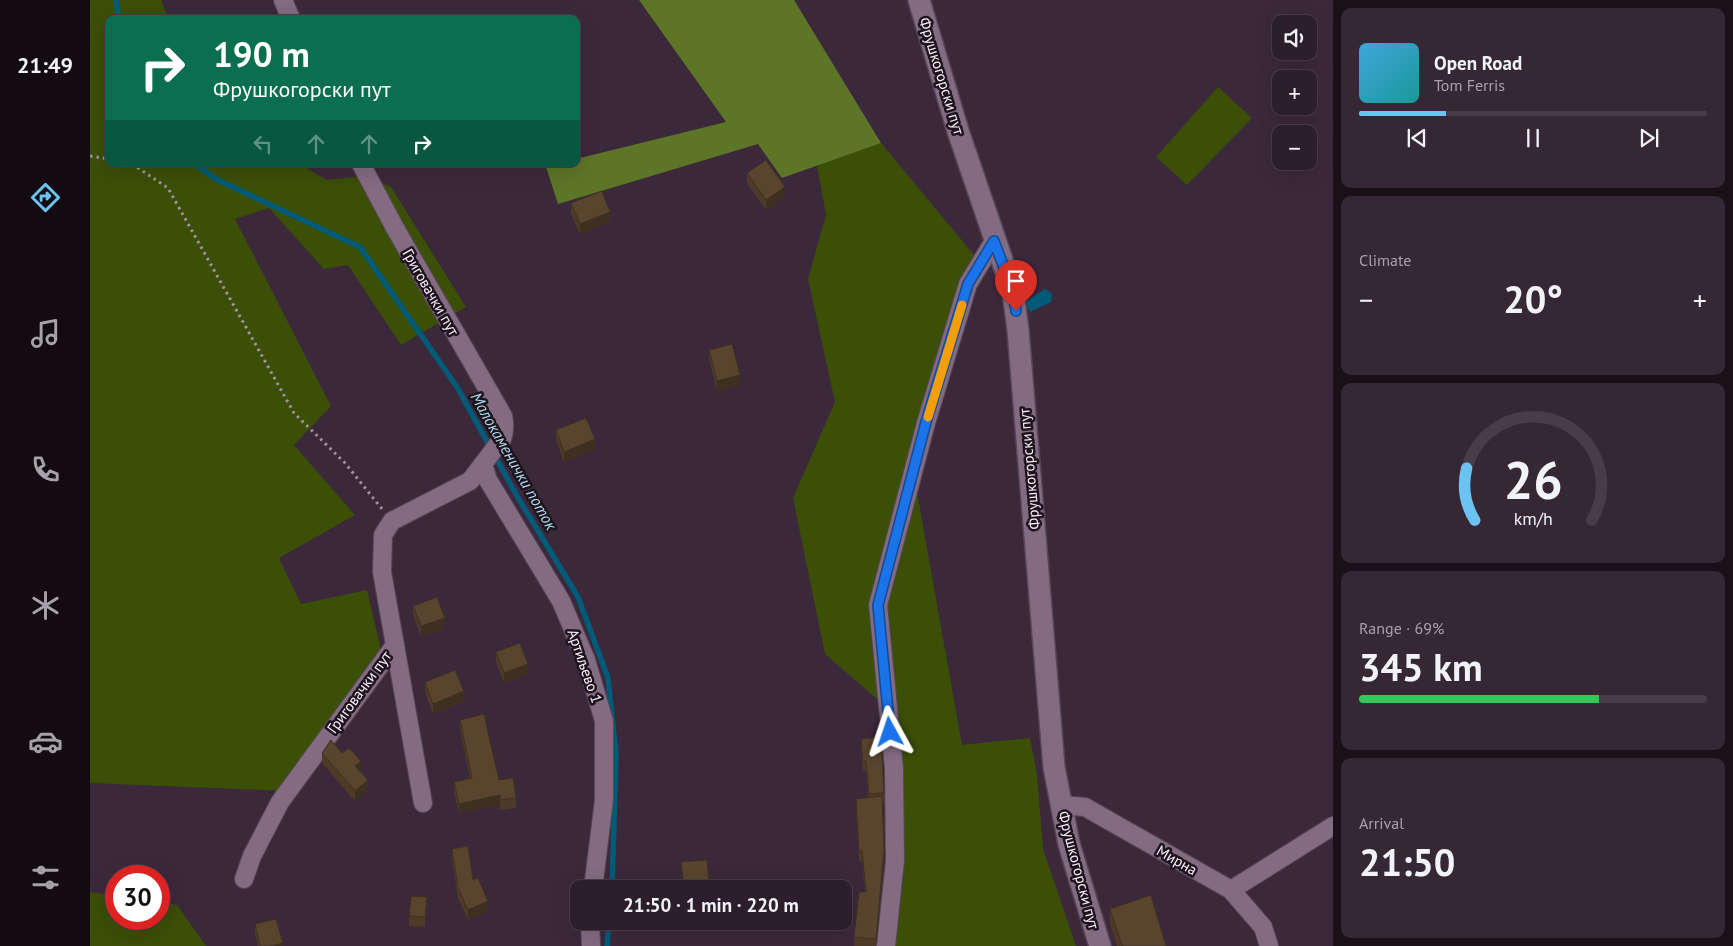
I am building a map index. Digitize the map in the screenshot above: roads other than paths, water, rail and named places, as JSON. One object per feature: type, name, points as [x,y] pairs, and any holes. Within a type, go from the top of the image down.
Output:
[{"type":"street","points":[[284,0],[290,15]]},
{"type":"street","name":"Фрушкогорски пут","points":[[919,0],[958,131],[1013,292],[1018,330],[1054,767],[1069,844],[1100,946]]},
{"type":"street","name":"Григовачки пут","points":[[244,879],[252,856],[280,802],[395,645],[382,572],[383,534],[392,521],[470,481],[502,439],[505,431],[503,416],[395,228],[363,167]]},
{"type":"street","points":[[886,946],[895,861],[894,777],[878,605],[926,422],[968,284],[994,241]]},
{"type":"street","name":"Артиљево 1","points":[[483,465],[488,480],[561,601],[586,660],[604,721],[604,800],[594,880]]},
{"type":"street","points":[[395,645],[423,803]]},
{"type":"street","name":"Мирна","points":[[1061,805],[1084,807],[1231,890],[1262,927],[1269,946]]},
{"type":"street","points":[[1231,890],[1333,826]]},
{"type":"street","points":[[590,930],[591,946]]},
{"type":"water","points":[[1045,289],[1052,294],[1051,302],[1030,312],[1025,302]]},
{"type":"waterway","name":"Малокаменички поток","points":[[116,0],[118,15]]},
{"type":"waterway","name":"Малокаменички поток","points":[[199,167],[216,179],[360,247],[457,387],[517,496],[578,597],[608,678],[616,754],[612,880]]},
{"type":"waterway","name":"Малокаменички поток","points":[[607,946],[608,930]]}]
